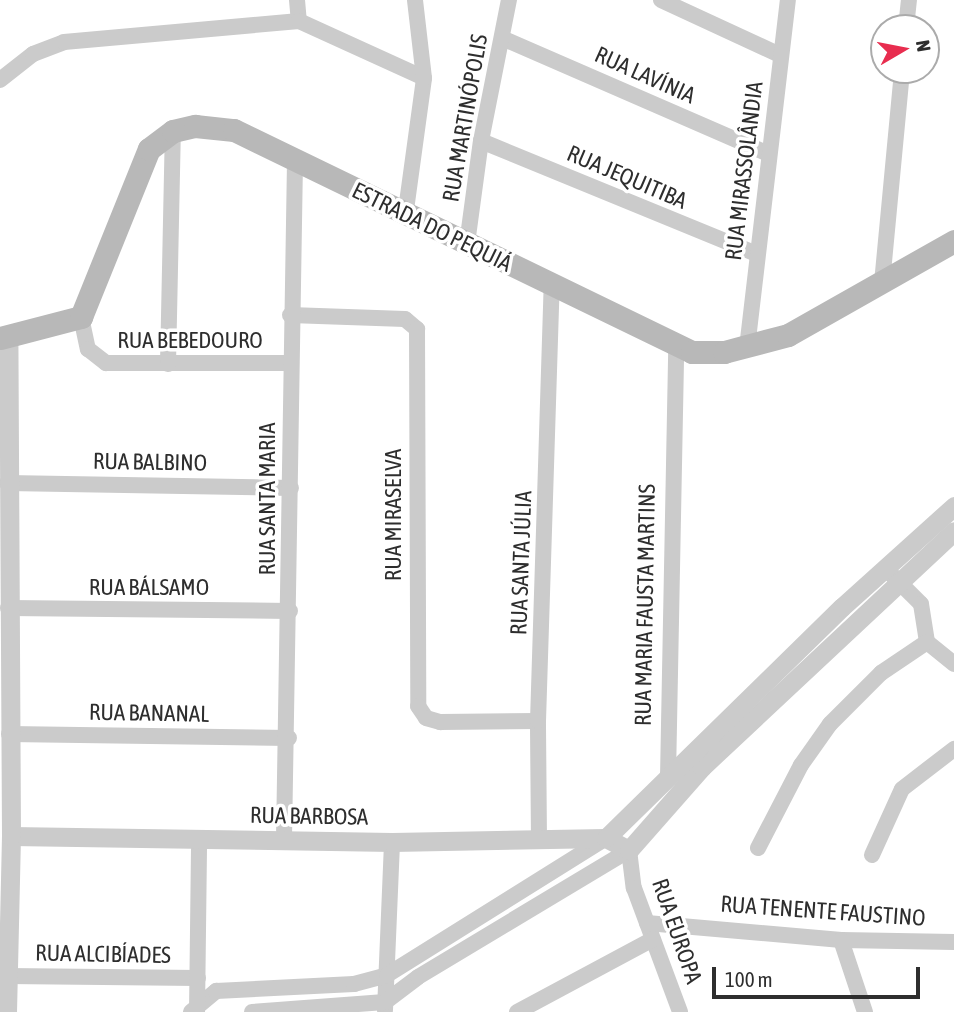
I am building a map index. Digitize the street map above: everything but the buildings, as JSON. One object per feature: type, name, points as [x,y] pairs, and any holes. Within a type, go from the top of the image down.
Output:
[{"type":"main road","name":"ESTRADA DO PEQUIÁ","points":[[173,131],[212,126],[234,130],[406,210],[467,244],[676,347],[710,354],[747,348],[788,335],[954,241]]},
{"type":"main road","points":[[4,338],[80,317],[149,149],[173,131]]},
{"type":"street","points":[[297,0],[299,21]]},
{"type":"street","points":[[406,210],[424,78],[415,0]]},
{"type":"street","name":"RUA MARTINÓPOLIS","points":[[467,244],[481,141],[509,0]]},
{"type":"street","points":[[661,0],[780,55]]},
{"type":"street","name":"RUA MIRASSOLÂNDIA","points":[[747,348],[788,0]]},
{"type":"street","points":[[0,80],[33,54],[64,43],[299,21],[424,78]]},
{"type":"street","name":"RUA LAVÍNIA","points":[[502,38],[769,154]]},
{"type":"street","points":[[882,284],[901,84]]},
{"type":"street","points":[[168,364],[173,131]]},
{"type":"street","name":"RUA JEQUITIBA","points":[[481,141],[756,254]]},
{"type":"street","name":"RUA SANTA MARIA","points":[[284,839],[289,738],[289,363],[295,158]]},
{"type":"street","name":"RUA SANTA JÚLIA","points":[[539,841],[538,721],[552,286]]},
{"type":"street","name":"RUA MIRASELVA","points":[[290,315],[405,319],[417,329],[418,706],[426,718],[440,722],[538,721]]},
{"type":"street","name":"RUA BEBEDOURO","points":[[80,317],[82,335],[95,357],[106,363],[289,363]]},
{"type":"street","points":[[4,338],[7,482],[5,601],[11,836],[7,1012]]},
{"type":"street","name":"RUA MARIA FAUSTA MARTINS","points":[[668,777],[676,347]]},
{"type":"street","name":"RUA BALBINO","points":[[7,482],[291,488]]},
{"type":"street","points":[[252,1012],[385,1007],[418,977],[629,850],[702,767],[892,575],[954,506]]},
{"type":"street","points":[[198,1011],[216,991],[354,984],[387,975],[606,838],[668,777],[892,575],[954,531]]},
{"type":"street","points":[[892,575],[921,604],[927,642],[954,664]]},
{"type":"street","name":"RUA BÁLSAMO","points":[[5,601],[290,611]]},
{"type":"street","points":[[758,848],[801,765],[830,723],[881,673],[927,642]]},
{"type":"street","name":"RUA BANANAL","points":[[9,734],[289,738]]},
{"type":"street","points":[[872,855],[902,789],[954,749]]},
{"type":"street","name":"RUA BARBOSA","points":[[11,836],[392,842],[606,838]]},
{"type":"street","points":[[198,1011],[199,838]]},
{"type":"street","points":[[606,838],[629,850]]},
{"type":"street","points":[[385,1007],[392,842]]},
{"type":"street","name":"RUA EUROPA","points":[[629,850],[634,888],[680,1012]]},
{"type":"street","name":"RUA TENENTE FAUSTINO","points":[[647,923],[841,940],[954,942]]},
{"type":"street","points":[[522,1011],[653,939]]},
{"type":"street","points":[[841,940],[865,1012]]},
{"type":"street","name":"RUA ALCIBÍADES","points":[[7,976],[198,978]]}]
